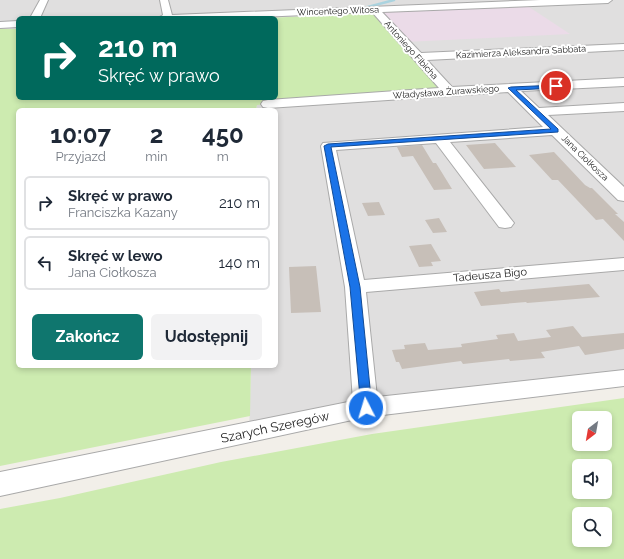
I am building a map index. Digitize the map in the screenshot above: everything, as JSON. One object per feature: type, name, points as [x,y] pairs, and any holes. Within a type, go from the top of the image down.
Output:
[{"type":"street","points":[[36,16],[44,0]]},
{"type":"street","points":[[164,0],[168,16]]},
{"type":"street","name":"Wincentego Witosa","points":[[210,16],[518,2],[608,0]]},
{"type":"street","points":[[286,3],[302,12]]},
{"type":"street","points":[[245,5],[251,14]]},
{"type":"street","name":"Antoniego Fibicha","points":[[374,9],[449,91]]},
{"type":"street","points":[[0,25],[16,24]]},
{"type":"street","name":"Kazimierza Aleksandra Sabbata","points":[[418,57],[624,47]]},
{"type":"street","points":[[602,48],[619,58]]},
{"type":"street","name":"Władysława Żurawskiego","points":[[268,104],[449,91],[624,82]]},
{"type":"street","name":"Jana Ciołkosza","points":[[511,88],[538,112],[624,196]]},
{"type":"street","points":[[538,112],[624,107]]},
{"type":"street","points":[[366,408],[355,287],[328,146],[556,130]]},
{"type":"street","points":[[440,138],[505,223]]},
{"type":"street","name":"Tadeusza Bigo","points":[[355,287],[624,264]]},
{"type":"street","name":"Szarych Szeregów","points":[[0,484],[366,408],[624,378]]},
{"type":"shaded area","points":[[0,0],[624,0],[624,379],[249,432],[251,368],[278,368],[278,108],[256,108],[257,105],[448,91],[378,13],[278,17],[278,16],[16,16],[16,29],[0,29]]},
{"type":"shaded area","points":[[526,5],[570,34],[404,42],[378,13],[386,11]]},
{"type":"green space","points":[[378,13],[449,91],[257,105],[256,108],[16,108],[16,368],[251,368],[250,416],[0,466],[0,29],[16,29],[16,100],[278,100],[278,17]]},
{"type":"green space","points":[[624,398],[624,559],[0,559],[0,509],[60,498],[221,462],[372,434]]},
{"type":"building","points":[[495,143],[516,167],[484,169],[466,145]]},
{"type":"building","points":[[422,145],[433,163],[436,163],[452,189],[434,190],[413,156],[402,157],[397,147]]},
{"type":"building","points":[[554,152],[585,185],[592,188],[618,214],[615,214],[624,222],[624,241],[603,219],[596,220],[558,180],[552,180],[529,155]]},
{"type":"building","points":[[379,202],[385,215],[368,216],[362,203]]},
{"type":"building","points":[[439,218],[447,232],[433,233],[425,220]]},
{"type":"building","points":[[431,244],[441,261],[431,262],[433,266],[419,267],[409,246]]},
{"type":"building","points":[[316,266],[321,312],[291,313],[289,267]]},
{"type":"building","points":[[589,284],[600,297],[481,306],[474,292],[499,289],[501,292]]},
{"type":"building","points":[[573,326],[582,337],[624,333],[624,349],[585,355],[579,346],[541,352],[545,358],[510,361],[509,359],[463,364],[461,361],[402,369],[399,362],[396,362],[392,350],[405,349],[404,345],[425,343],[428,350],[462,347],[461,344],[498,339],[496,335],[514,333],[518,341],[551,337],[546,330]]},
{"type":"waterway","points":[[364,8],[394,0]]},
{"type":"route","points":[[366,408],[355,287],[328,146],[556,130],[511,88],[556,86]]}]
